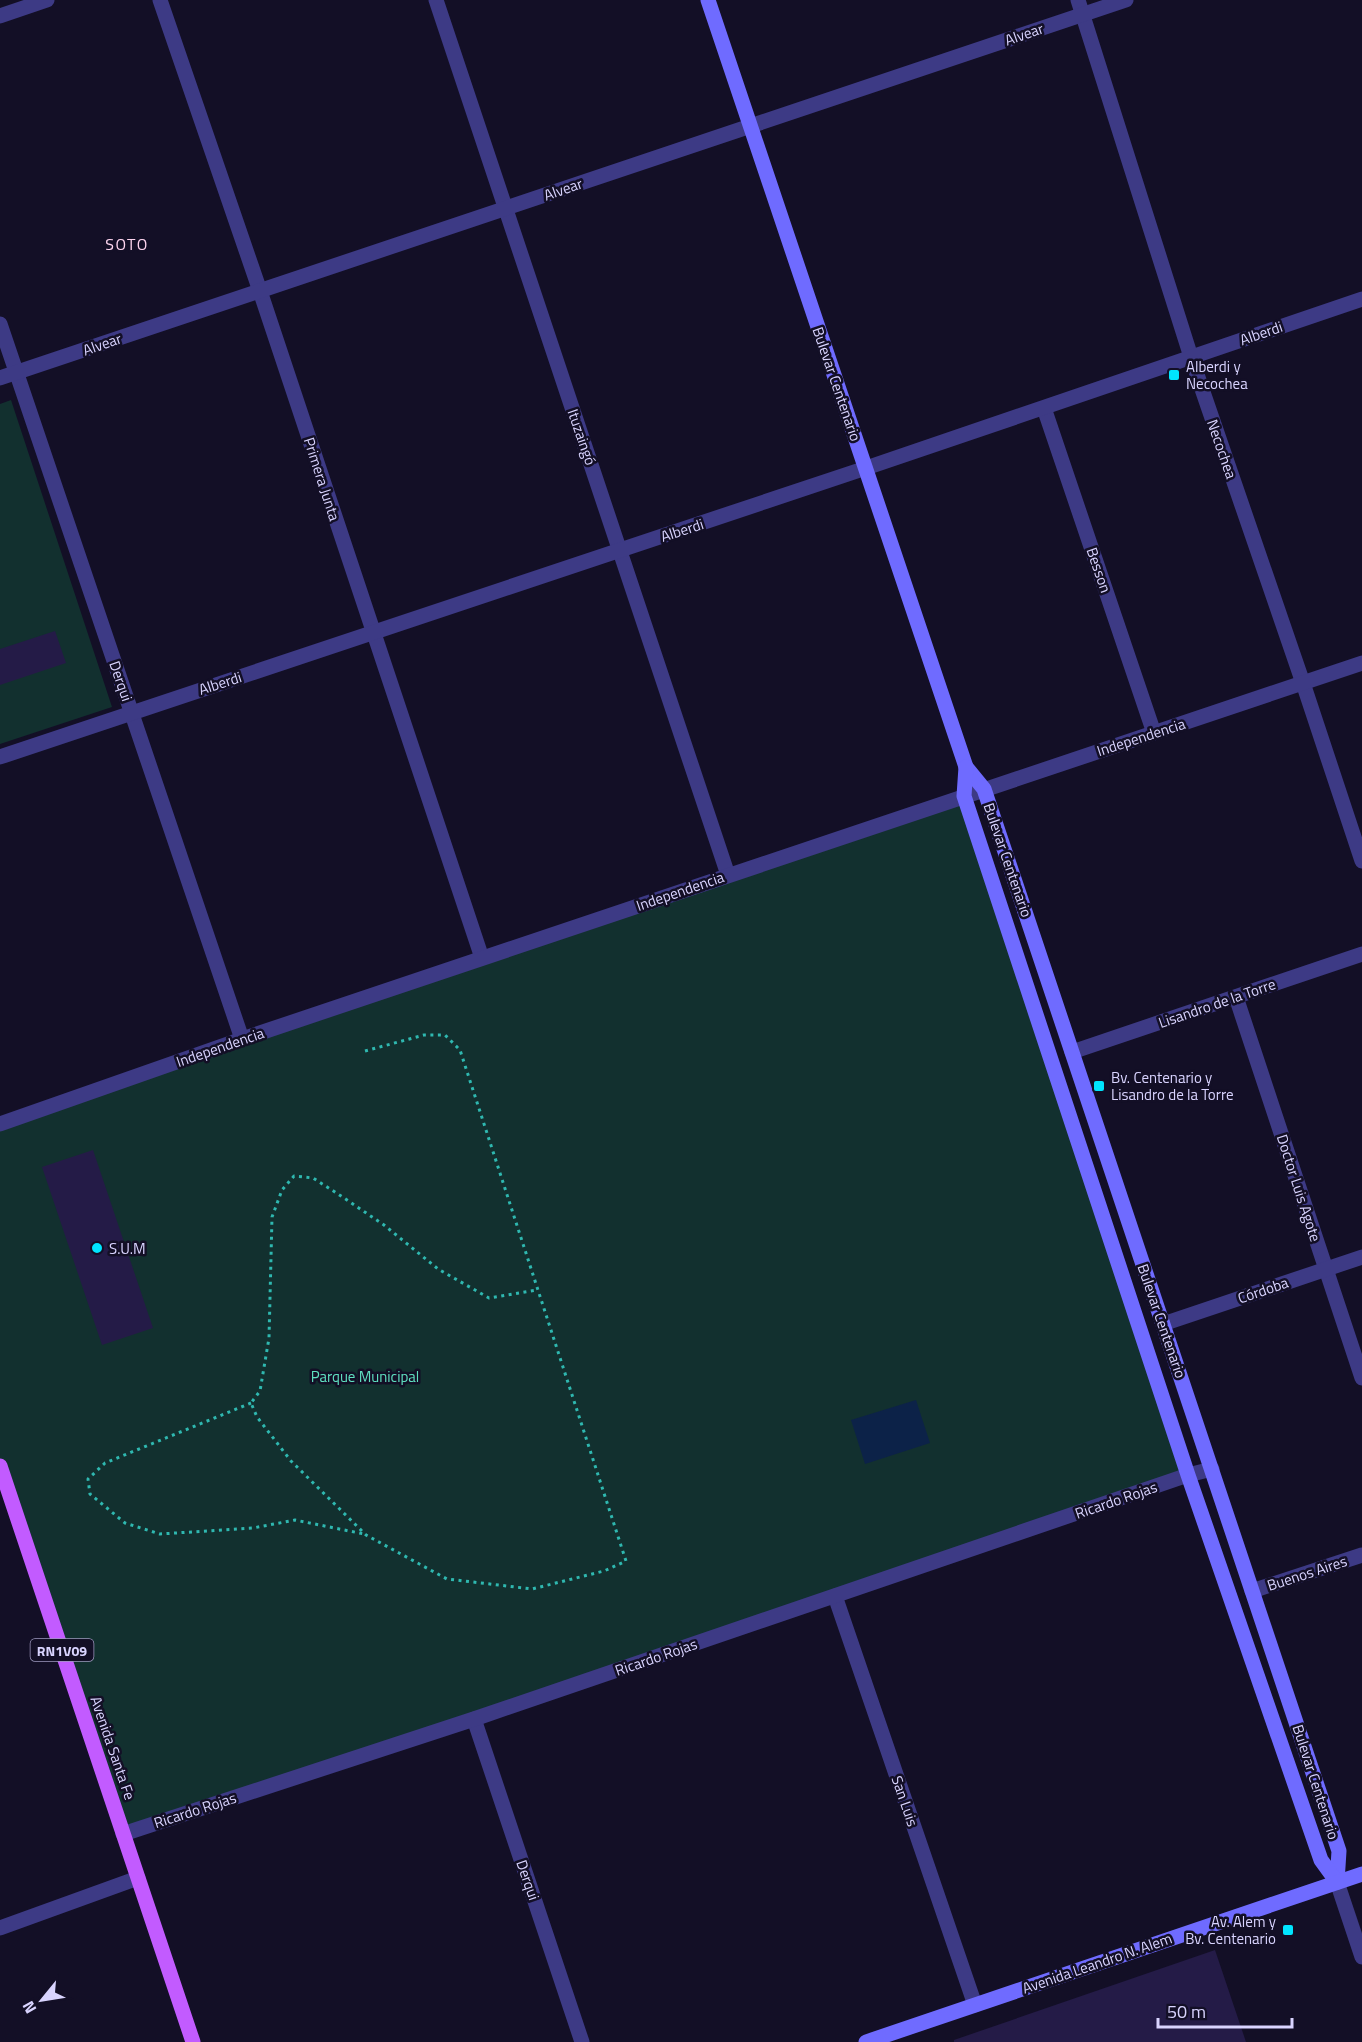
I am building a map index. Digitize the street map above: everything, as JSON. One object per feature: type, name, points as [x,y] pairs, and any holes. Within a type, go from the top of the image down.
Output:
[{"type":"main road","name":"Bulevar Centenario","points":[[708,0],[966,767],[984,789],[1212,1469],[1339,1851],[1337,1882]]},
{"type":"main road","name":"Bulevar Centenario","points":[[966,767],[964,796],[1188,1475],[1321,1860],[1337,1882]]},
{"type":"main road","name":"Avenida Santa Fe","points":[[1,1470],[193,2042]]},
{"type":"main road","name":"Avenida Leandro N. Alem","points":[[866,2042],[1362,1874]]},
{"type":"street","points":[[0,16],[47,0]]},
{"type":"street","name":"Primera Junta","points":[[160,0],[483,958]]},
{"type":"street","name":"Ituzaingó","points":[[436,0],[728,875]]},
{"type":"street","name":"Alvear","points":[[0,378],[750,126],[1080,7],[1126,0]]},
{"type":"street","name":"Necochea","points":[[1080,7],[1191,357],[1362,861]]},
{"type":"street","name":"Alberdi","points":[[0,757],[866,468],[1362,299]]},
{"type":"street","name":"Derqui","points":[[0,324],[242,1039]]},
{"type":"street","name":"Besson","points":[[1044,408],[1154,733]]},
{"type":"street","name":"Independencia","points":[[0,1124],[242,1039],[1362,663]]},
{"type":"street","name":"Lisandro de la Torre","points":[[1072,1052],[1362,954]]},
{"type":"street","name":"Doctor Luis Agote","points":[[1236,997],[1362,1378]]},
{"type":"street","name":"Córdoba","points":[[1163,1324],[1362,1257]]},
{"type":"street","name":"Ricardo Rojas","points":[[123,1834],[474,1719],[1188,1475],[1212,1469]]},
{"type":"street","name":"Buenos Aires","points":[[1252,1591],[1362,1555]]},
{"type":"street","name":"San Luis","points":[[835,1596],[975,2005]]},
{"type":"street","name":"Derqui","points":[[474,1719],[582,2042]]},
{"type":"street","points":[[0,1928],[138,1878]]},
{"type":"street","name":"Bulevar Centenario","points":[[1337,1882],[1362,1957]]},
{"type":"path","points":[[251,1403],[257,1417],[291,1461],[366,1535],[447,1579],[532,1589],[604,1571],[626,1561],[460,1050],[445,1035],[424,1035],[365,1051]]},
{"type":"path","points":[[366,1535],[295,1520],[253,1528],[160,1534],[124,1523],[90,1494],[88,1479],[105,1463],[251,1403],[260,1391],[269,1338],[272,1217],[282,1191],[294,1176],[313,1178],[321,1183],[384,1225],[438,1269],[489,1298],[537,1290]]},
{"type":"green space","points":[[11,400],[112,707],[0,744],[0,404]]},
{"type":"green space","name":"Parque Municipal","points":[[964,796],[1188,1475],[123,1834],[0,1466],[0,1124]]},
{"type":"water","points":[[916,1400],[930,1443],[865,1464],[851,1420]]},
{"type":"building","points":[[55,631],[66,663],[0,685],[0,649]]},
{"type":"building","name":"S.U.M","points":[[93,1150],[153,1328],[102,1345],[42,1167]]},
{"type":"building","points":[[1215,1950],[1246,2042],[954,2042],[954,2040]]},
{"type":"place","name":"Alberdi y Necochea","points":[[1174,375]]},
{"type":"place","name":"Bv. Centenario y Lisandro de la Torre","points":[[1099,1086]]},
{"type":"place","name":"S.U.M","points":[[97,1248]]},
{"type":"place","name":"Av. Alem y Bv. Centenario","points":[[1288,1930]]},
{"type":"district","name":"SOTO","points":[[127,244]]}]
